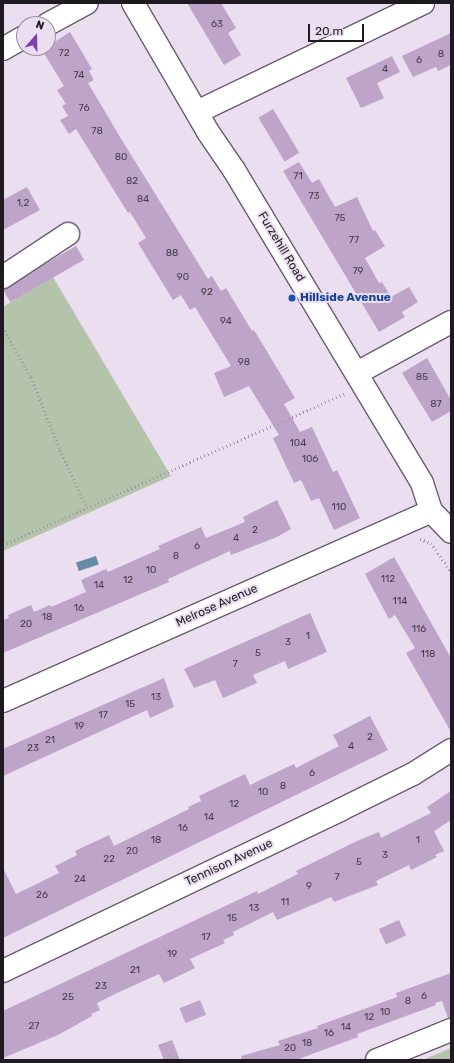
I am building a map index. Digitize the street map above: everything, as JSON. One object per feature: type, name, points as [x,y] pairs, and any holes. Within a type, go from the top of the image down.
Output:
[{"type":"street","points":[[56,20],[87,3]]},
{"type":"street","name":"Furzehill Road","points":[[134,3],[197,112],[360,378],[422,483],[431,511],[451,532]]},
{"type":"street","points":[[197,112],[423,3]]},
{"type":"street","points":[[3,49],[16,42]]},
{"type":"street","points":[[3,277],[68,234]]},
{"type":"street","points":[[360,378],[451,322]]},
{"type":"street","name":"Melrose Avenue","points":[[3,700],[431,511]]},
{"type":"street","name":"Tennison Avenue","points":[[3,971],[413,774],[451,750]]},
{"type":"street","points":[[377,1060],[451,1030]]},
{"type":"path","points":[[3,327],[31,377],[60,450],[87,507]]},
{"type":"path","points":[[3,545],[87,507],[302,415],[360,378]]},
{"type":"path","points":[[417,540],[423,539],[431,543],[451,572]]},
{"type":"green space","points":[[53,277],[171,476],[3,551],[3,307]]},
{"type":"green space","points":[[451,1048],[451,1060],[425,1059]]},
{"type":"water","points":[[96,556],[99,565],[79,571],[76,562]]},
{"type":"building","points":[[187,3],[221,3],[236,28],[228,33],[241,55],[224,65]]},
{"type":"building","points":[[70,32],[92,69],[89,71],[94,80],[88,83],[120,137],[208,279],[212,276],[221,291],[226,288],[252,331],[254,330],[295,398],[284,404],[300,432],[312,427],[333,472],[337,470],[360,518],[334,530],[319,498],[311,501],[301,480],[294,483],[273,438],[279,435],[249,386],[224,397],[214,373],[231,366],[195,307],[190,310],[181,295],[173,300],[138,243],[146,238],[130,212],[128,213],[76,129],[69,134],[60,120],[68,116],[62,106],[66,104],[57,90],[64,86],[46,56],[56,56],[56,41]]},
{"type":"building","points":[[451,33],[451,65],[438,71],[436,67],[413,77],[402,56]]},
{"type":"building","points":[[392,56],[400,72],[377,83],[384,98],[361,108],[346,78]]},
{"type":"building","points":[[273,109],[299,153],[285,161],[258,118]]},
{"type":"building","points":[[299,162],[312,183],[319,179],[335,207],[357,197],[373,231],[375,230],[385,246],[365,258],[379,283],[382,282],[391,297],[409,287],[418,302],[402,312],[405,317],[379,332],[283,171]]},
{"type":"building","points":[[27,187],[40,210],[3,230],[3,200]]},
{"type":"building","points":[[76,246],[84,260],[10,302],[3,288]]},
{"type":"building","points":[[427,358],[451,400],[451,411],[432,422],[402,373]]},
{"type":"building","points":[[277,500],[291,529],[277,537],[231,555],[230,551],[168,579],[169,582],[3,653],[3,620],[9,618],[8,615],[31,605],[34,612],[50,605],[51,607],[86,592],[81,580],[106,569],[108,572],[160,549],[158,546],[201,527],[206,538],[245,522],[243,517]]},
{"type":"building","points":[[394,557],[451,658],[451,732],[406,653],[415,648],[395,615],[389,619],[365,574]]},
{"type":"building","points":[[310,613],[327,652],[288,669],[285,661],[253,675],[257,683],[223,698],[215,680],[194,688],[184,669]]},
{"type":"building","points":[[164,678],[174,707],[150,718],[147,710],[3,776],[3,749]]},
{"type":"building","points":[[370,716],[388,750],[3,938],[3,868],[16,894],[59,873],[55,866],[77,855],[75,851],[109,835],[114,846],[189,809],[188,807],[201,801],[199,796],[245,774],[250,785],[294,764],[296,768],[339,746],[333,735]]},
{"type":"building","points":[[451,791],[451,820],[434,831],[444,851],[435,855],[437,857],[411,870],[409,865],[376,881],[378,885],[334,902],[331,897],[277,920],[273,912],[233,932],[234,935],[223,940],[225,943],[190,959],[195,968],[164,983],[159,974],[117,993],[97,1003],[100,1010],[91,1014],[92,1016],[58,1035],[3,1058],[3,1011],[257,891],[258,894],[298,874],[296,871],[357,841],[379,832],[381,838],[431,813],[427,807]]},
{"type":"building","points":[[399,920],[406,936],[386,944],[379,929]]},
{"type":"building","points":[[451,973],[451,1018],[448,1018],[442,1001],[435,1003],[436,1005],[357,1034],[358,1037],[296,1060],[242,1060],[241,1056],[280,1045],[278,1041],[318,1028],[317,1026],[397,997],[396,993]]},
{"type":"building","points":[[200,1000],[206,1015],[186,1023],[180,1008]]},
{"type":"building","points":[[172,1040],[180,1060],[164,1060],[158,1045]]},
{"type":"place","name":"Hillside Avenue","points":[[292,298]]}]
